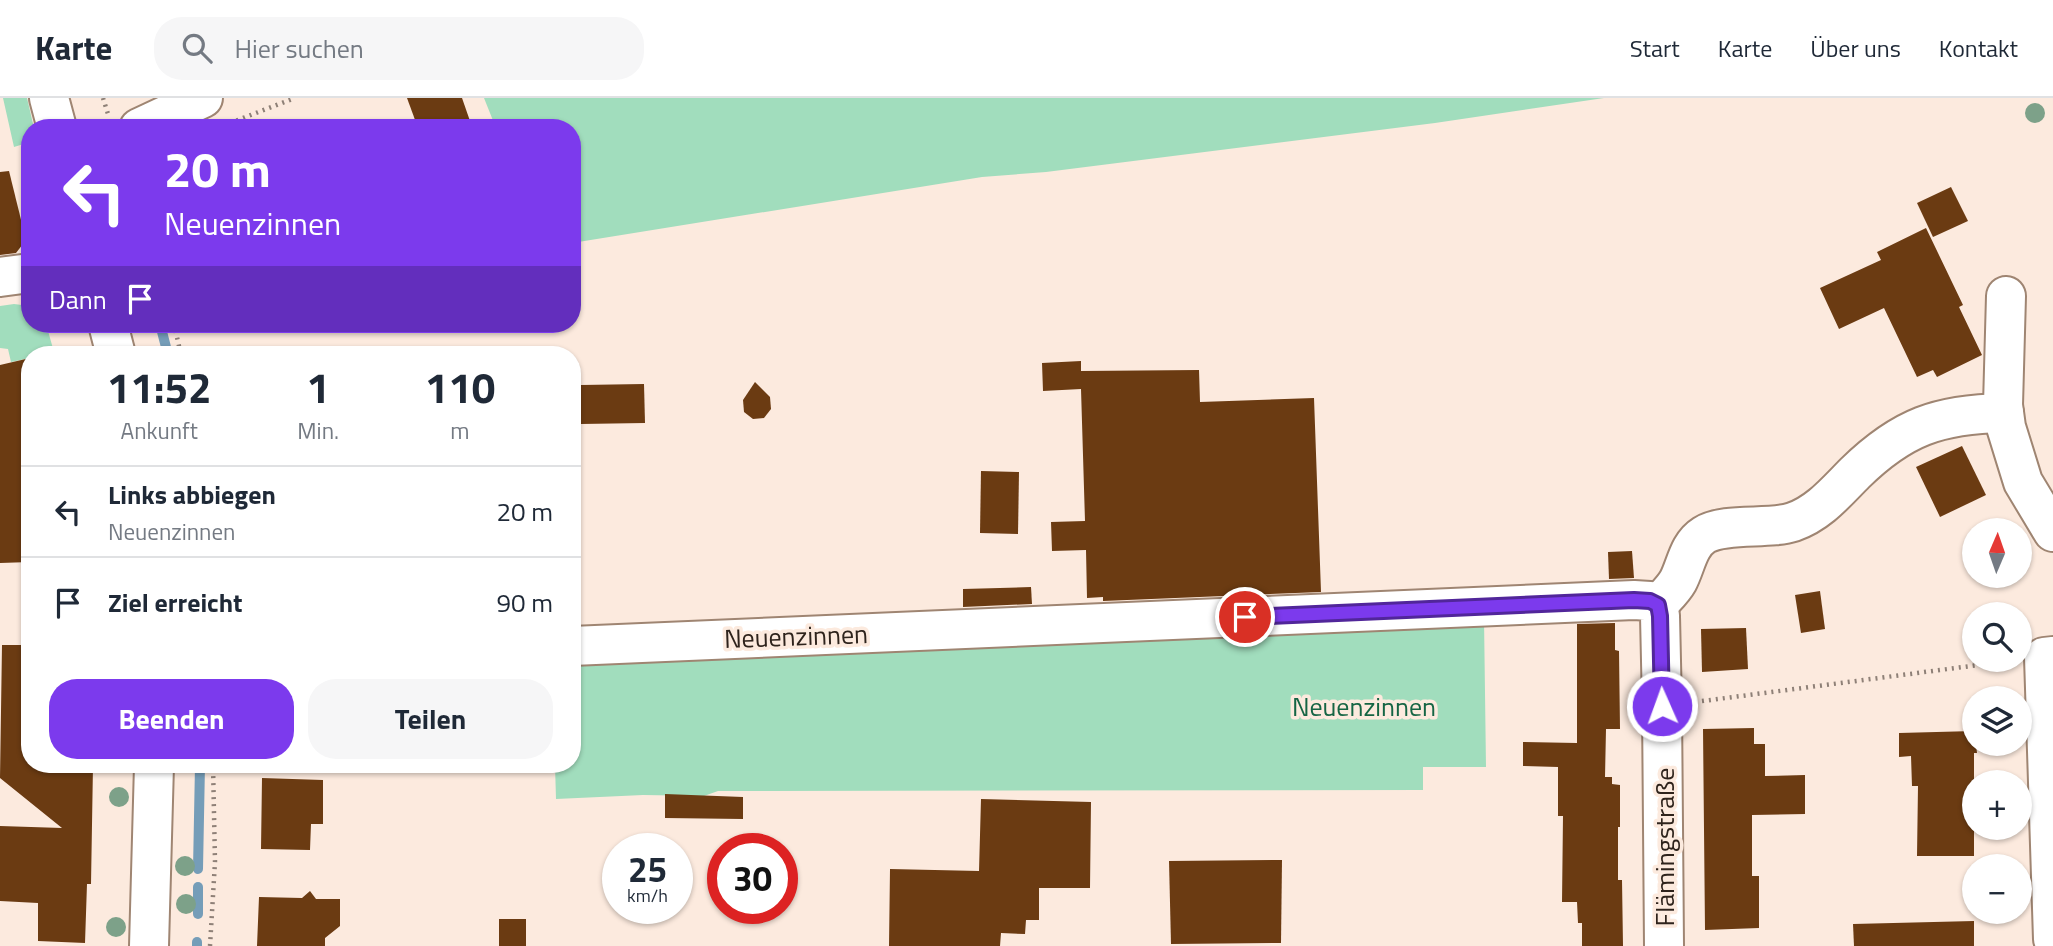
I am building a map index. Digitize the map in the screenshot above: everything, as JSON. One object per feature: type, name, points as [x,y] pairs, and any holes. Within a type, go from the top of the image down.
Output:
[{"type":"street","points":[[49,98],[55,119]]},
{"type":"street","points":[[179,119],[215,111]]},
{"type":"street","points":[[0,278],[21,274]]},
{"type":"street","points":[[2006,296],[2006,427],[2023,482],[2053,532]]},
{"type":"street","points":[[1662,706],[1658,605],[1677,582],[1694,544],[1705,534],[1791,523],[1822,505],[1883,448],[1904,434],[1947,418],[2004,413]]},
{"type":"street","name":"Neuenzinnen","points":[[581,646],[1634,600],[1650,601],[1658,605]]},
{"type":"street","points":[[2048,657],[2053,939]]},
{"type":"street","name":"Flämingstraße","points":[[1662,706],[1664,946]]},
{"type":"street","points":[[149,946],[154,773]]},
{"type":"path","points":[[215,111],[295,98]]},
{"type":"path","points":[[1662,706],[2048,657]]},
{"type":"path","points":[[209,946],[215,862],[213,773]]},
{"type":"green space","points":[[3,98],[27,98],[32,119],[21,119],[21,145],[14,147]]},
{"type":"green space","points":[[484,98],[1604,98],[1435,123],[1046,172],[982,177],[581,242],[581,119],[492,119]]},
{"type":"green space","points":[[21,305],[21,333],[49,333],[52,346],[21,346],[21,360],[11,362],[8,349],[0,348],[0,306]]},
{"type":"green space","name":"Neuenzinnen","points":[[1484,618],[1486,767],[1423,767],[1423,790],[718,791],[704,796],[643,795],[556,799],[555,773],[581,773],[581,654]]},
{"type":"building","points":[[407,98],[462,98],[469,119],[415,119]]},
{"type":"building","points":[[9,171],[21,220],[21,246],[16,253],[0,255],[0,172]]},
{"type":"building","points":[[1951,187],[1968,221],[1933,237],[1917,203]]},
{"type":"building","points":[[1926,228],[1963,305],[1959,307],[1982,355],[1937,377],[1933,370],[1917,377],[1884,308],[1839,329],[1820,288],[1881,260],[1877,252]]},
{"type":"building","points":[[21,360],[21,562],[0,563],[0,365]]},
{"type":"building","points":[[1081,361],[1081,371],[1199,370],[1200,402],[1314,398],[1321,592],[1103,601],[1103,597],[1087,598],[1086,550],[1052,551],[1051,522],[1085,521],[1081,389],[1043,391],[1042,363]]},
{"type":"building","points":[[755,382],[770,397],[771,409],[764,418],[753,419],[744,412],[743,400]]},
{"type":"building","points":[[644,384],[645,423],[581,424],[581,385]]},
{"type":"building","points":[[1962,446],[1986,495],[1940,517],[1916,467]]},
{"type":"building","points":[[981,471],[1019,472],[1018,534],[980,533]]},
{"type":"building","points":[[1632,551],[1634,578],[1609,579],[1608,552]]},
{"type":"building","points":[[1031,587],[1032,604],[963,607],[963,589]]},
{"type":"building","points":[[1820,591],[1825,629],[1801,633],[1795,595]]},
{"type":"building","points":[[1615,623],[1615,650],[1619,651],[1620,729],[1606,729],[1605,777],[1612,777],[1612,784],[1620,785],[1618,880],[1622,880],[1623,946],[1582,946],[1582,923],[1578,923],[1577,902],[1562,902],[1563,816],[1558,816],[1558,767],[1523,766],[1523,742],[1577,743],[1577,624]]},
{"type":"building","points":[[1746,628],[1748,669],[1702,672],[1701,629]]},
{"type":"building","points":[[2,645],[21,645],[21,773],[93,773],[91,884],[87,884],[85,943],[38,941],[38,903],[0,901],[0,826],[62,828],[0,778]]},
{"type":"building","points":[[1754,728],[1754,744],[1765,744],[1765,776],[1805,775],[1805,814],[1752,815],[1752,876],[1759,876],[1759,928],[1705,930],[1703,729]]},
{"type":"building","points":[[1962,731],[1962,756],[1974,756],[1974,770],[1962,770],[1962,840],[1974,840],[1974,854],[1917,856],[1918,786],[1912,786],[1911,756],[1899,757],[1899,733]]},
{"type":"building","points":[[262,778],[323,780],[323,824],[311,824],[310,850],[261,849]]},
{"type":"building","points":[[665,794],[743,797],[743,819],[665,818]]},
{"type":"building","points":[[981,799],[1091,802],[1090,888],[1039,888],[1039,920],[1026,920],[1025,934],[1001,933],[1000,946],[889,946],[890,869],[979,871]]},
{"type":"building","points":[[1282,860],[1281,943],[1171,944],[1169,861]]},
{"type":"building","points":[[310,891],[316,899],[340,899],[340,926],[325,938],[325,946],[257,946],[259,897],[302,898]]},
{"type":"building","points":[[499,919],[526,919],[526,946],[499,946]]},
{"type":"building","points":[[1962,921],[1962,924],[1974,924],[1974,946],[1854,946],[1853,924]]},
{"type":"waterway","points":[[162,333],[166,346]]},
{"type":"waterway","points":[[198,869],[200,773]]},
{"type":"waterway","points":[[198,887],[198,914]]},
{"type":"route","points":[[1245,617],[1650,601],[1658,605],[1660,616],[1662,706]]}]
